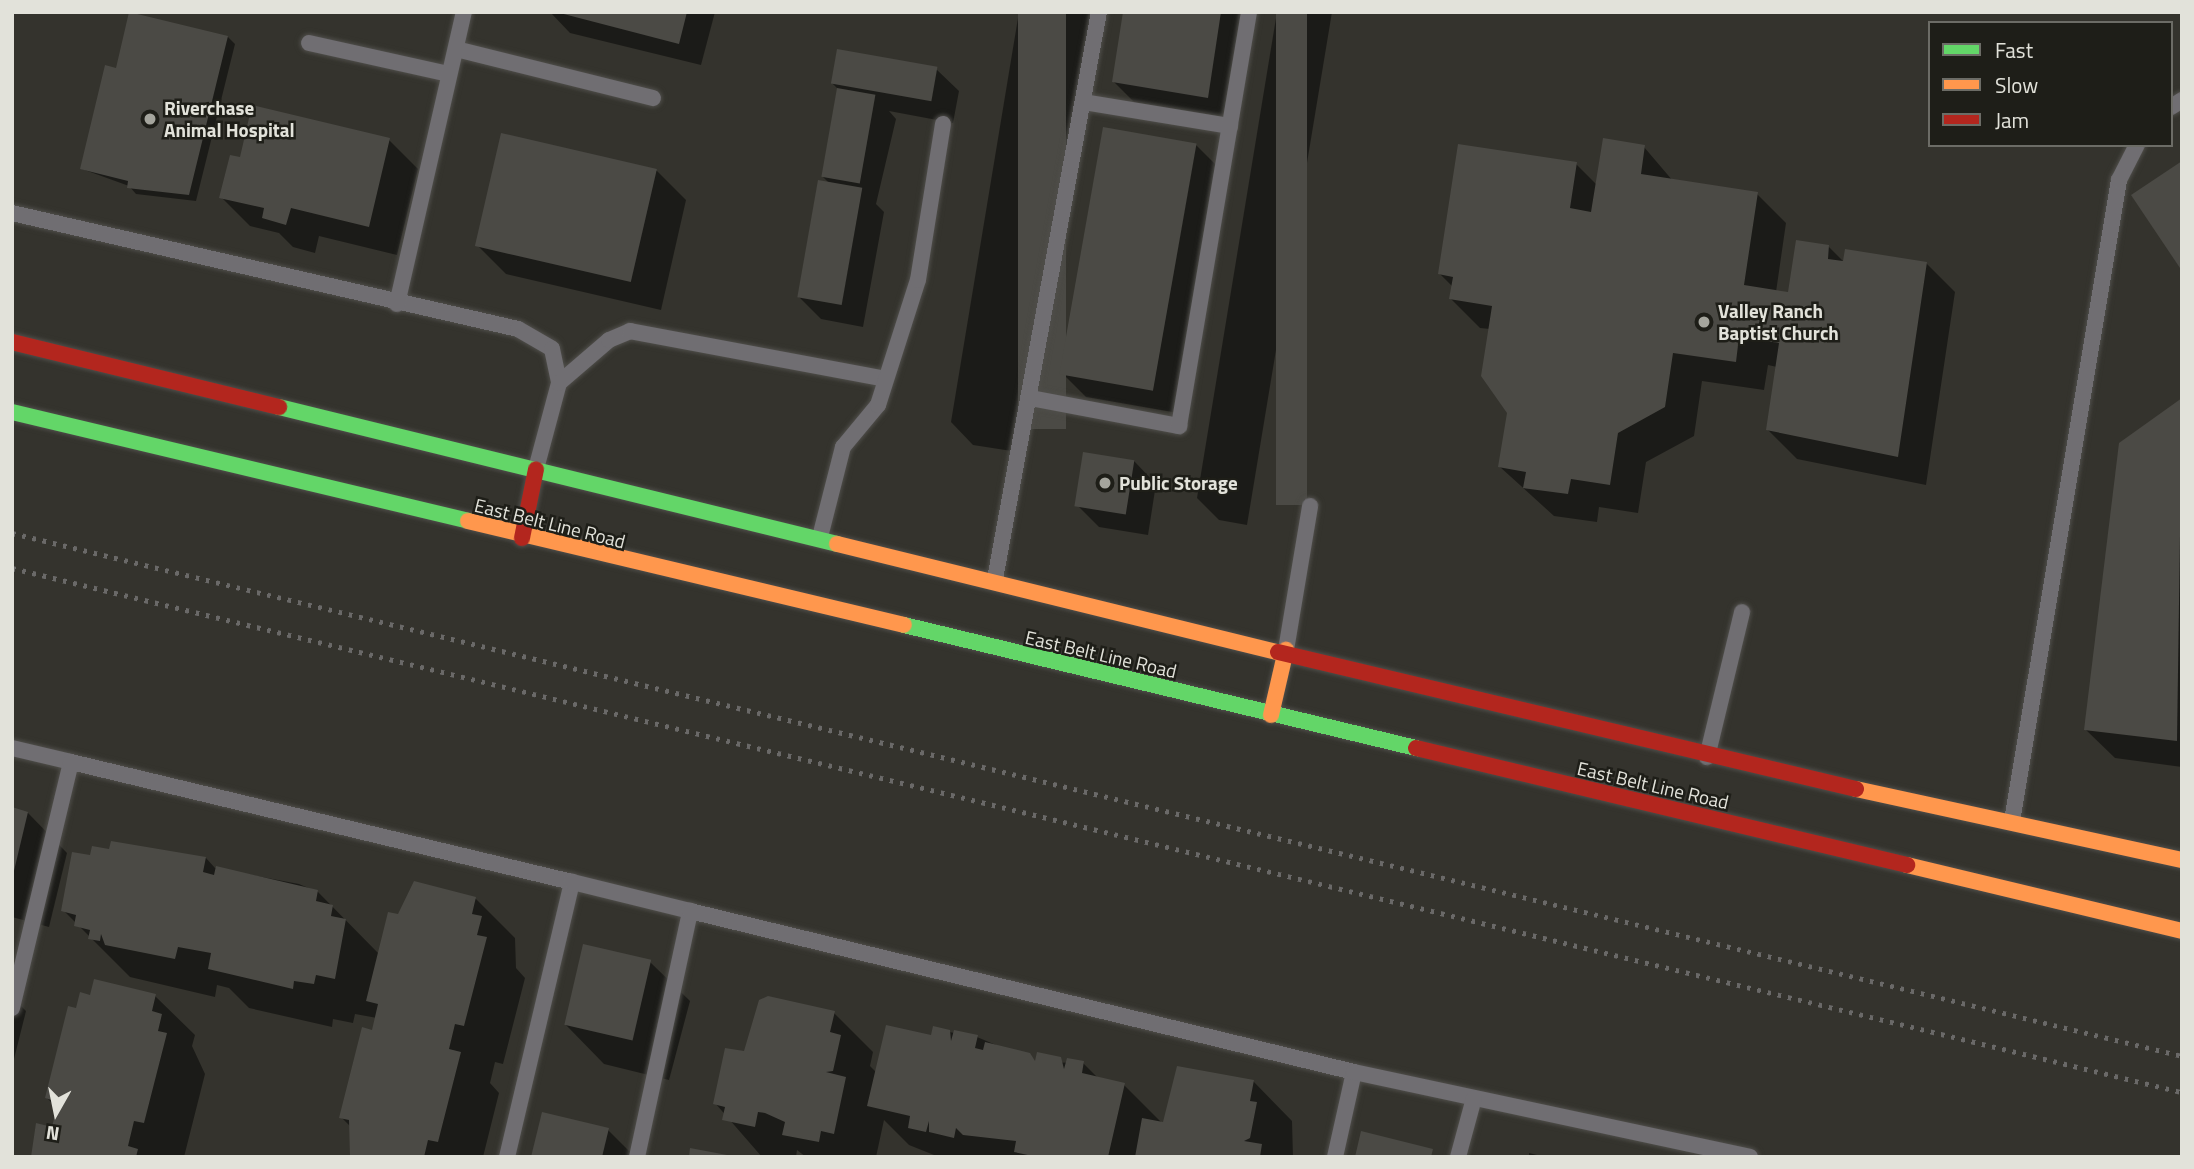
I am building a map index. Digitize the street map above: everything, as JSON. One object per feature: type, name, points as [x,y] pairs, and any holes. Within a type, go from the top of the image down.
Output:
[{"type":"main road","name":"East Belt Line Road","points":[[12,342],[1286,650],[1707,757],[2182,860]]},
{"type":"main road","name":"East Belt Line Road","points":[[12,412],[523,538],[2182,931]]},
{"type":"main road","points":[[523,538],[536,469]]},
{"type":"main road","points":[[1271,715],[1286,650]]},
{"type":"lane","points":[[397,304],[464,12]]},
{"type":"lane","points":[[995,579],[1031,398],[1099,12]]},
{"type":"lane","points":[[1031,398],[1179,426],[1249,12]]},
{"type":"lane","points":[[309,43],[449,74]]},
{"type":"lane","points":[[456,49],[653,98]]},
{"type":"lane","points":[[1083,102],[1230,126]]},
{"type":"lane","points":[[820,537],[843,447],[878,405],[918,280],[943,124]]},
{"type":"lane","points":[[2012,821],[2119,180],[2136,147]]},
{"type":"lane","points":[[12,213],[397,304],[518,329],[552,349],[559,383],[536,469]]},
{"type":"lane","points":[[559,383],[609,340],[630,331],[886,379]]},
{"type":"lane","points":[[1286,650],[1310,506]]},
{"type":"lane","points":[[1707,757],[1742,612]]},
{"type":"lane","points":[[12,748],[1354,1072],[1750,1157]]},
{"type":"lane","points":[[12,1008],[71,762]]},
{"type":"lane","points":[[507,1157],[572,882]]},
{"type":"lane","points":[[637,1157],[690,911]]},
{"type":"lane","points":[[1335,1157],[1354,1072]]},
{"type":"lane","points":[[1458,1157],[1474,1098]]},
{"type":"building","name":"Riverchase Animal Hospital","points":[[129,12],[228,36],[189,195],[127,188],[128,181],[80,169],[105,65],[116,68]]},
{"type":"building","points":[[556,12],[687,12],[679,44]]},
{"type":"building","points":[[1018,12],[1066,12],[1066,429],[1018,429]]},
{"type":"building","points":[[1123,12],[1221,12],[1208,98],[1112,82]]},
{"type":"building","points":[[1276,12],[1307,12],[1307,505],[1276,505]]},
{"type":"building","points":[[837,49],[937,67],[931,101],[831,83]]},
{"type":"building","points":[[837,88],[875,95],[860,183],[821,177]]},
{"type":"building","points":[[252,105],[390,138],[369,227],[291,208],[286,225],[262,218],[264,208],[219,198],[230,155],[240,157]]},
{"type":"building","points":[[1103,127],[1197,143],[1153,391],[1059,374]]},
{"type":"building","points":[[501,133],[657,169],[631,282],[475,246]]},
{"type":"building","name":"Valley Ranch Baptist Church","points":[[1603,138],[1645,145],[1641,174],[1758,192],[1744,285],[1788,292],[1796,240],[1829,245],[1828,259],[1843,261],[1845,249],[1927,262],[1898,457],[1766,430],[1779,343],[1739,337],[1736,362],[1673,353],[1665,407],[1618,433],[1610,485],[1571,479],[1568,494],[1523,488],[1526,472],[1498,467],[1507,413],[1481,376],[1492,306],[1449,299],[1453,277],[1438,274],[1458,144],[1577,162],[1570,208],[1591,212]]},
{"type":"building","points":[[2182,161],[2182,271],[2131,195]]},
{"type":"building","points":[[818,180],[862,188],[842,305],[797,297]]},
{"type":"building","points":[[2182,398],[2177,741],[2084,730],[2119,443]]},
{"type":"building","name":"Public Storage","points":[[1083,452],[1134,460],[1126,514],[1074,506]]},
{"type":"building","points":[[12,807],[28,812],[13,875],[12,874]]},
{"type":"building","points":[[111,841],[206,857],[203,872],[214,875],[216,866],[318,890],[316,901],[333,905],[331,916],[346,919],[335,979],[316,975],[314,984],[294,981],[293,989],[208,969],[211,953],[178,947],[175,959],[105,945],[101,934],[100,941],[88,939],[90,930],[74,926],[76,915],[61,911],[72,852],[90,855],[92,846],[109,849]]},
{"type":"building","points":[[414,881],[476,897],[472,914],[482,916],[477,935],[487,937],[464,1026],[455,1024],[449,1049],[461,1052],[438,1142],[428,1140],[424,1157],[350,1157],[349,1120],[339,1118],[362,1027],[372,1030],[378,1004],[366,1001],[388,912],[398,914]]},
{"type":"building","points":[[583,944],[651,960],[633,1041],[564,1025]]},
{"type":"building","points":[[94,979],[156,994],[152,1011],[162,1014],[158,1031],[167,1033],[144,1123],[134,1121],[128,1146],[138,1149],[136,1157],[31,1157],[36,1123],[52,1127],[58,1102],[45,1098],[68,1006],[76,1008],[80,992],[90,995]]},
{"type":"building","points":[[768,996],[835,1011],[830,1032],[841,1035],[833,1071],[826,1072],[846,1077],[834,1134],[821,1131],[819,1142],[782,1135],[785,1122],[765,1113],[758,1112],[755,1127],[722,1120],[725,1107],[713,1104],[725,1048],[744,1051],[759,1000]]},
{"type":"building","points":[[886,1025],[931,1035],[933,1026],[950,1030],[951,1041],[954,1030],[978,1035],[975,1048],[983,1050],[985,1042],[1030,1053],[1035,1061],[1037,1052],[1061,1057],[1064,1069],[1067,1058],[1084,1061],[1082,1073],[1125,1083],[1108,1157],[1037,1157],[1014,1152],[1016,1141],[963,1135],[956,1128],[954,1138],[929,1132],[929,1121],[926,1132],[908,1128],[910,1116],[867,1106]]},
{"type":"building","points":[[1177,1066],[1254,1080],[1250,1101],[1257,1102],[1250,1138],[1244,1141],[1262,1144],[1260,1157],[1135,1157],[1142,1118],[1163,1122]]},
{"type":"building","points":[[542,1112],[609,1128],[602,1157],[531,1157]]},
{"type":"building","points":[[1361,1131],[1433,1149],[1431,1157],[1355,1157]]},
{"type":"building","points":[[690,1148],[727,1155],[727,1157],[689,1157]]},
{"type":"railway","points":[[12,533],[2182,1056]]},
{"type":"railway","points":[[12,568],[2182,1092]]},
{"type":"traffic: fast","points":[[279,407],[837,544]]},
{"type":"traffic: fast","points":[[12,412],[468,521]]},
{"type":"traffic: fast","points":[[904,625],[1416,748]]},
{"type":"traffic: slow","points":[[468,521],[904,625]]},
{"type":"traffic: slow","points":[[837,544],[1278,652]]},
{"type":"traffic: slow","points":[[1271,715],[1286,650]]},
{"type":"traffic: slow","points":[[1856,789],[2182,860]]},
{"type":"traffic: slow","points":[[1907,865],[2182,931]]},
{"type":"traffic: jam","points":[[12,342],[279,407]]},
{"type":"traffic: jam","points":[[522,538],[536,469]]},
{"type":"traffic: jam","points":[[1278,652],[1856,789]]},
{"type":"traffic: jam","points":[[1416,748],[1907,865]]},
{"type":"place","name":"Riverchase Animal Hospital","points":[[150,119]]},
{"type":"place","name":"Valley Ranch Baptist Church","points":[[1704,322]]},
{"type":"place","name":"Public Storage","points":[[1105,483]]}]
